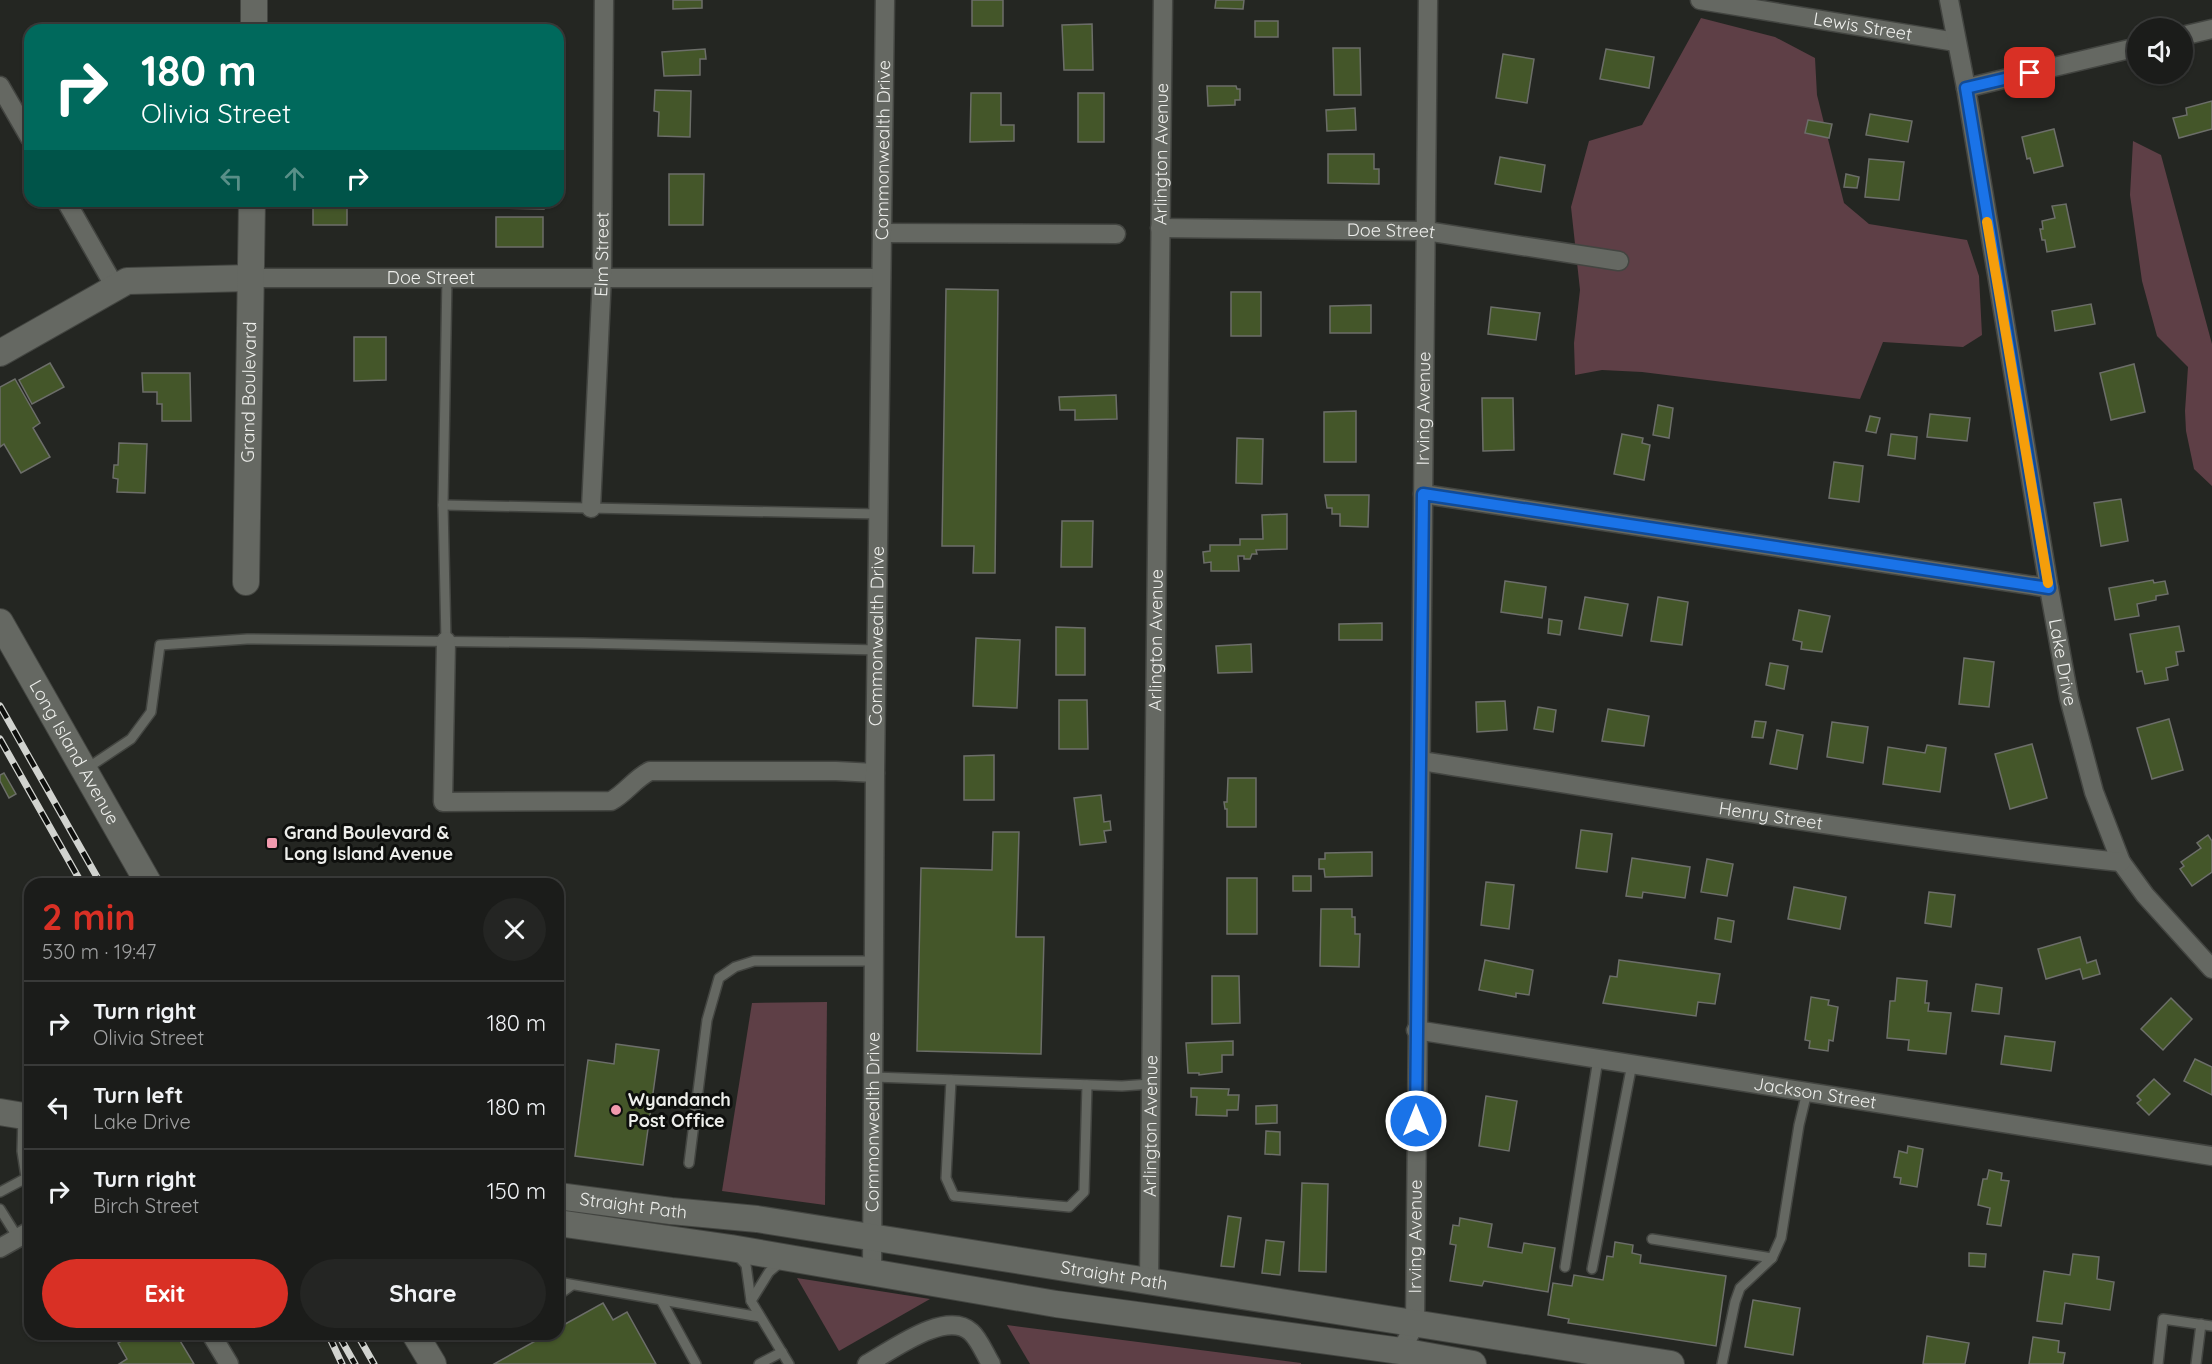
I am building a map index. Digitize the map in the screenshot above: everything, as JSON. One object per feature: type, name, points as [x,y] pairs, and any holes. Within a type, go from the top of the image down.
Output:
[{"type":"main road","points":[[254,0],[254,24]]},
{"type":"main road","name":"Grand Boulevard","points":[[246,582],[252,207]]},
{"type":"main road","name":"Doe Street","points":[[0,353],[127,281],[251,278]]},
{"type":"main road","name":"Long Island Avenue","points":[[0,622],[146,878]]},
{"type":"main road","name":"Straight Path","points":[[564,1197],[671,1211],[757,1219],[1671,1364]]},
{"type":"main road","name":"Straight Path","points":[[564,1224],[786,1257],[1056,1304],[1473,1364]]},
{"type":"main road","points":[[419,1340],[433,1364]]},
{"type":"street","name":"Elm Street","points":[[591,508],[602,276],[604,0]]},
{"type":"street","name":"Commonwealth Drive","points":[[872,1272],[875,773],[885,0]]},
{"type":"street","name":"Arlington Avenue","points":[[1149,1280],[1163,0]]},
{"type":"street","name":"Irving Avenue","points":[[1400,1354],[1415,1324],[1416,1030],[1421,761],[1428,0]]},
{"type":"street","name":"Lewis Street","points":[[1700,0],[1956,42]]},
{"type":"street","name":"Lake Drive","points":[[1948,0],[1966,88],[2049,588],[2070,698],[2094,792],[2121,862],[2145,895],[2212,969]]},
{"type":"street","points":[[2193,33],[2212,29]]},
{"type":"street","points":[[1966,88],[2127,50]]},
{"type":"street","points":[[0,86],[24,128]]},
{"type":"street","points":[[69,207],[115,287]]},
{"type":"street","name":"Doe Street","points":[[1160,228],[1426,231],[1619,261]]},
{"type":"street","points":[[882,233],[1116,234]]},
{"type":"street","name":"Doe Street","points":[[251,278],[602,276],[881,278]]},
{"type":"street","points":[[1423,494],[2049,588]]},
{"type":"street","points":[[446,641],[443,802],[611,801],[622,795],[638,777],[650,771],[875,773]]},
{"type":"street","name":"Henry Street","points":[[1421,761],[1786,818],[2040,854],[2121,862]]},
{"type":"street","name":"Jackson Street","points":[[1416,1030],[2212,1156]]},
{"type":"street","points":[[0,1248],[24,1235]]},
{"type":"street","points":[[867,1364],[934,1328],[951,1324],[959,1325],[972,1333],[991,1364]]},
{"type":"street","points":[[214,1340],[228,1364]]},
{"type":"lane","points":[[446,641],[443,506],[447,277]]},
{"type":"lane","points":[[443,506],[879,514]]},
{"type":"lane","points":[[84,770],[131,739],[152,712],[160,645],[247,639],[878,650]]},
{"type":"lane","points":[[689,1163],[707,1020],[719,978],[735,967],[754,961],[875,961]]},
{"type":"lane","points":[[1565,1267],[1598,1059]]},
{"type":"lane","points":[[1592,1269],[1632,1064]]},
{"type":"lane","points":[[874,1077],[1122,1086],[1151,1084]]},
{"type":"lane","points":[[951,1080],[946,1178],[954,1196],[1069,1207],[1084,1192],[1087,1085]]},
{"type":"lane","points":[[1722,1364],[1740,1288],[1772,1258],[1781,1238],[1798,1125],[1807,1092]]},
{"type":"lane","points":[[18,1115],[24,1160]]},
{"type":"lane","points":[[0,1192],[24,1179]]},
{"type":"lane","points":[[0,1209],[24,1235]]},
{"type":"lane","points":[[1652,1239],[1772,1258]]},
{"type":"lane","points":[[730,1248],[746,1265],[751,1301],[789,1364]]},
{"type":"lane","points":[[751,1301],[769,1272],[786,1257]]},
{"type":"lane","points":[[564,1283],[760,1317]]},
{"type":"lane","points":[[564,1291],[572,1285]]},
{"type":"lane","points":[[661,1300],[696,1364]]},
{"type":"lane","points":[[2158,1364],[2163,1319],[2212,1326]]},
{"type":"lane","points":[[2196,1364],[2201,1324]]},
{"type":"lane","points":[[759,1364],[782,1353]]},
{"type":"shaded area","points":[[1701,18],[1775,37],[1815,58],[1817,95],[1844,203],[1869,224],[1967,240],[1979,276],[1982,335],[1963,347],[1883,342],[1860,399],[1642,372],[1602,370],[1575,375],[1574,343],[1580,290],[1571,207],[1589,141],[1642,125]]},
{"type":"shaded area","points":[[2133,141],[2161,155],[2212,344],[2212,486],[2194,469],[2186,431],[2188,367],[2157,336],[2142,281],[2130,195]]},
{"type":"shaded area","points":[[827,1002],[825,1205],[722,1191],[752,1003]]},
{"type":"shaded area","points":[[797,1278],[930,1299],[839,1351]]},
{"type":"shaded area","points":[[1007,1325],[1301,1363],[1301,1364],[1030,1364]]},
{"type":"building","points":[[673,0],[702,0],[702,8],[673,9]]},
{"type":"building","points":[[972,0],[1003,0],[1003,26],[972,26]]},
{"type":"building","points":[[1216,0],[1244,0],[1243,9],[1215,8]]},
{"type":"building","points":[[1255,21],[1278,21],[1278,37],[1255,37]]},
{"type":"building","points":[[1092,24],[1093,70],[1064,70],[1062,25]]},
{"type":"building","points":[[1333,48],[1360,48],[1361,95],[1334,95]]},
{"type":"building","points":[[705,49],[706,59],[700,59],[700,75],[664,76],[662,52]]},
{"type":"building","points":[[1606,49],[1654,57],[1649,88],[1600,79]]},
{"type":"building","points":[[1503,54],[1534,59],[1527,103],[1496,98]]},
{"type":"building","points":[[1207,86],[1236,86],[1240,89],[1240,100],[1235,100],[1235,105],[1208,106]]},
{"type":"building","points":[[655,90],[691,91],[690,137],[658,136],[659,112],[654,111]]},
{"type":"building","points":[[971,93],[1001,93],[1001,125],[1014,125],[1014,141],[970,142]]},
{"type":"building","points":[[1078,93],[1104,93],[1104,142],[1078,142]]},
{"type":"building","points":[[2212,101],[2212,129],[2179,138],[2173,118],[2187,115],[2186,108]]},
{"type":"building","points":[[1355,108],[1356,130],[1327,131],[1326,110]]},
{"type":"building","points":[[1870,114],[1912,121],[1908,142],[1866,135]]},
{"type":"building","points":[[1808,120],[1832,124],[1829,138],[1805,133]]},
{"type":"building","points":[[2054,129],[2063,166],[2034,173],[2030,158],[2027,159],[2022,137]]},
{"type":"building","points":[[1328,154],[1374,154],[1374,169],[1379,169],[1379,184],[1328,183]]},
{"type":"building","points":[[1500,157],[1545,165],[1541,192],[1495,184]]},
{"type":"building","points":[[1869,159],[1904,162],[1899,200],[1865,197]]},
{"type":"building","points":[[669,174],[704,174],[703,225],[669,225]]},
{"type":"building","points":[[1846,174],[1859,177],[1857,188],[1844,187]]},
{"type":"building","points":[[2066,204],[2075,247],[2047,252],[2040,229],[2043,229],[2042,221],[2055,218],[2052,206]]},
{"type":"building","points":[[313,207],[347,207],[347,225],[313,225]]},
{"type":"building","points":[[544,207],[544,209],[498,208]]},
{"type":"building","points":[[496,217],[543,217],[543,247],[496,247]]},
{"type":"building","points":[[946,289],[998,290],[995,573],[973,573],[974,546],[942,546]]},
{"type":"building","points":[[1231,292],[1261,292],[1261,336],[1231,336]]},
{"type":"building","points":[[2091,304],[2095,324],[2055,331],[2052,311]]},
{"type":"building","points":[[1371,305],[1371,333],[1330,333],[1330,306]]},
{"type":"building","points":[[1491,307],[1540,313],[1536,340],[1488,334]]},
{"type":"building","points":[[354,337],[386,337],[386,380],[354,381]]},
{"type":"building","points":[[50,363],[64,387],[32,404],[19,380]]},
{"type":"building","points":[[2134,364],[2145,412],[2111,420],[2100,373]]},
{"type":"building","points":[[142,373],[190,373],[191,421],[162,421],[162,404],[157,404],[157,392],[143,392]]},
{"type":"building","points":[[15,379],[40,423],[33,428],[50,457],[21,473],[4,444],[0,447],[0,387]]},
{"type":"building","points":[[1116,395],[1117,419],[1075,420],[1075,410],[1060,410],[1059,397]]},
{"type":"building","points":[[1482,398],[1513,398],[1514,450],[1483,451]]},
{"type":"building","points":[[1658,405],[1673,408],[1669,438],[1653,435]]},
{"type":"building","points":[[1356,411],[1356,462],[1324,462],[1324,412]]},
{"type":"building","points":[[1930,414],[1970,418],[1967,441],[1927,437]]},
{"type":"building","points":[[1870,416],[1880,418],[1876,433],[1866,431]]},
{"type":"building","points":[[1622,434],[1643,438],[1642,443],[1650,445],[1644,480],[1614,474]]},
{"type":"building","points":[[1891,434],[1917,437],[1915,459],[1888,455]]},
{"type":"building","points":[[1237,438],[1263,439],[1262,484],[1236,483]]},
{"type":"building","points":[[119,443],[147,444],[145,493],[117,492],[118,479],[113,478],[114,465],[118,465]]},
{"type":"building","points":[[1834,462],[1863,466],[1859,502],[1829,498]]},
{"type":"building","points":[[1325,495],[1369,495],[1368,527],[1340,526],[1340,514],[1332,514],[1332,508],[1327,508]]},
{"type":"building","points":[[2121,499],[2128,541],[2101,546],[2094,503]]},
{"type":"building","points":[[1287,514],[1287,549],[1256,550],[1257,554],[1252,554],[1250,559],[1238,556],[1239,571],[1211,571],[1211,562],[1204,563],[1203,552],[1210,551],[1210,545],[1240,545],[1240,539],[1263,539],[1262,515]]},
{"type":"building","points":[[1062,521],[1093,521],[1092,567],[1061,567]]},
{"type":"building","points":[[2153,580],[2154,583],[2165,581],[2168,594],[2156,596],[2156,600],[2137,604],[2139,616],[2115,620],[2109,588]]},
{"type":"building","points":[[1505,581],[1546,587],[1542,618],[1501,612]]},
{"type":"building","points":[[1585,597],[1628,604],[1622,636],[1579,629]]},
{"type":"building","points":[[1658,597],[1688,602],[1682,645],[1651,641]]},
{"type":"building","points":[[1799,610],[1830,616],[1822,652],[1801,649],[1802,642],[1793,640]]},
{"type":"building","points":[[1549,619],[1562,621],[1560,635],[1548,633]]},
{"type":"building","points":[[1382,623],[1382,640],[1339,640],[1339,624]]},
{"type":"building","points":[[2179,626],[2184,651],[2176,652],[2178,665],[2166,668],[2168,680],[2145,684],[2142,671],[2137,672],[2130,634]]},
{"type":"building","points":[[1056,627],[1085,628],[1085,675],[1056,675]]},
{"type":"building","points":[[976,638],[1020,640],[1017,708],[973,706]]},
{"type":"building","points":[[1251,644],[1252,672],[1218,673],[1216,646]]},
{"type":"building","points":[[1964,658],[1994,662],[1989,707],[1959,704]]},
{"type":"building","points":[[1770,663],[1788,666],[1784,689],[1766,685]]},
{"type":"building","points":[[1059,700],[1087,700],[1088,749],[1059,749]]},
{"type":"building","points":[[1505,701],[1507,730],[1477,732],[1476,702]]},
{"type":"building","points":[[1538,707],[1556,710],[1553,732],[1534,729]]},
{"type":"building","points":[[1608,709],[1649,716],[1644,746],[1602,741]]},
{"type":"building","points":[[2169,719],[2183,770],[2152,779],[2137,728]]},
{"type":"building","points":[[1755,721],[1766,722],[1763,738],[1752,737]]},
{"type":"building","points":[[1832,722],[1868,727],[1863,763],[1827,757]]},
{"type":"building","points":[[1777,730],[1803,735],[1797,769],[1770,764]]},
{"type":"building","points":[[2032,744],[2047,798],[2010,809],[1995,754]]},
{"type":"building","points":[[1927,745],[1946,748],[1940,792],[1883,784],[1888,747],[1925,753]]},
{"type":"building","points":[[994,755],[994,800],[964,800],[964,756]]},
{"type":"building","points":[[4,773],[16,794],[9,798],[0,781],[0,775]]},
{"type":"building","points":[[1228,778],[1256,778],[1256,827],[1227,827],[1227,809],[1225,809],[1224,802],[1227,802]]},
{"type":"building","points":[[1101,795],[1104,822],[1110,821],[1111,830],[1104,831],[1106,842],[1080,845],[1074,798]]},
{"type":"building","points":[[1581,830],[1612,834],[1607,872],[1576,868]]},
{"type":"building","points":[[993,832],[1019,832],[1016,937],[1044,937],[1041,1054],[917,1051],[921,868],[992,870]]},
{"type":"building","points":[[2208,835],[2212,841],[2212,872],[2192,886],[2180,869],[2184,866],[2181,862],[2201,848],[2197,843]]},
{"type":"building","points":[[1372,852],[1372,876],[1325,877],[1324,869],[1319,869],[1319,859],[1325,859],[1325,853]]},
{"type":"building","points":[[1632,858],[1690,867],[1685,898],[1643,892],[1642,898],[1626,896]]},
{"type":"building","points":[[1707,859],[1733,864],[1727,896],[1701,892]]},
{"type":"building","points":[[1293,876],[1311,876],[1311,891],[1293,891]]},
{"type":"building","points":[[1227,878],[1257,878],[1257,934],[1227,934]]},
{"type":"building","points":[[1486,882],[1514,885],[1509,929],[1481,925]]},
{"type":"building","points":[[1794,887],[1846,897],[1840,929],[1788,919]]},
{"type":"building","points":[[1929,892],[1955,895],[1951,927],[1925,923]]},
{"type":"building","points":[[1321,909],[1352,909],[1352,917],[1355,917],[1355,934],[1360,934],[1359,967],[1320,966]]},
{"type":"building","points":[[1718,918],[1734,921],[1731,942],[1715,939]]},
{"type":"building","points":[[2080,937],[2087,963],[2096,960],[2100,974],[2083,979],[2080,969],[2046,979],[2038,949]]},
{"type":"building","points":[[1485,960],[1533,970],[1529,995],[1516,993],[1516,997],[1479,990]]},
{"type":"building","points":[[1619,960],[1720,974],[1715,1004],[1698,1002],[1696,1016],[1603,1003],[1610,976],[1617,977]]},
{"type":"building","points":[[1212,976],[1239,976],[1240,1023],[1212,1024]]},
{"type":"building","points":[[1897,978],[1927,981],[1925,1003],[1929,1003],[1928,1011],[1951,1013],[1946,1054],[1908,1050],[1909,1040],[1887,1038],[1890,1001],[1895,1001]]},
{"type":"building","points":[[1976,984],[2002,988],[1999,1014],[1972,1011]]},
{"type":"building","points":[[1811,997],[1829,1000],[1828,1005],[1838,1007],[1833,1041],[1829,1040],[1828,1051],[1809,1048],[1810,1041],[1805,1040]]},
{"type":"building","points":[[2171,998],[2192,1019],[2163,1050],[2141,1029]]},
{"type":"building","points":[[2005,1036],[2055,1042],[2051,1071],[2001,1064]]},
{"type":"building","points":[[1233,1041],[1233,1055],[1222,1055],[1222,1072],[1199,1075],[1199,1073],[1188,1073],[1186,1043]]},
{"type":"building","name":"Wyandanch Post Office","points":[[616,1044],[659,1050],[643,1165],[575,1156],[588,1060],[614,1064]]},
{"type":"building","points":[[2195,1059],[2212,1067],[2212,1095],[2184,1081]]},
{"type":"building","points":[[2154,1079],[2170,1094],[2149,1115],[2137,1103],[2141,1100],[2137,1096]]},
{"type":"building","points":[[1191,1088],[1229,1089],[1228,1095],[1239,1095],[1238,1110],[1227,1110],[1227,1116],[1196,1115],[1197,1097],[1191,1097]]},
{"type":"building","points":[[1486,1096],[1517,1101],[1509,1151],[1479,1146]]},
{"type":"building","points":[[1277,1105],[1277,1123],[1256,1124],[1256,1106]]},
{"type":"building","points":[[1266,1131],[1280,1132],[1280,1155],[1265,1154]]},
{"type":"building","points":[[1908,1146],[1923,1149],[1917,1187],[1900,1184],[1901,1178],[1894,1177],[1899,1151],[1907,1153]]},
{"type":"building","points":[[1989,1170],[2002,1173],[2001,1180],[2009,1181],[2001,1226],[1987,1224],[1990,1208],[1978,1205],[1983,1179],[1987,1179]]},
{"type":"building","points":[[1302,1183],[1328,1184],[1326,1272],[1299,1271]]},
{"type":"building","points":[[1228,1216],[1241,1218],[1234,1267],[1221,1266]]},
{"type":"building","points":[[1460,1218],[1492,1224],[1488,1247],[1522,1253],[1524,1243],[1555,1248],[1548,1292],[1484,1281],[1482,1286],[1450,1281],[1456,1245],[1450,1244],[1453,1225],[1459,1226]]},
{"type":"building","points":[[1266,1240],[1284,1242],[1280,1275],[1262,1273]]},
{"type":"building","points":[[1615,1242],[1633,1245],[1632,1253],[1641,1255],[1640,1263],[1726,1276],[1716,1346],[1568,1323],[1569,1319],[1548,1315],[1553,1283],[1572,1286],[1574,1275],[1603,1280],[1607,1256],[1613,1257]]},
{"type":"building","points":[[1969,1253],[1986,1254],[1985,1267],[1969,1266]]},
{"type":"building","points":[[2073,1254],[2099,1257],[2097,1279],[2114,1282],[2110,1310],[2065,1303],[2062,1324],[2037,1321],[2044,1271],[2070,1275]]},
{"type":"building","points":[[1753,1300],[1800,1308],[1793,1355],[1745,1347]]},
{"type":"building","points":[[603,1303],[613,1320],[627,1312],[656,1364],[494,1364],[537,1340],[564,1340],[564,1325]]},
{"type":"building","points":[[1927,1336],[1969,1343],[1965,1364],[1923,1364]]},
{"type":"building","points":[[2033,1337],[2059,1341],[2058,1352],[2065,1353],[2063,1364],[2029,1364]]},
{"type":"building","points":[[123,1340],[180,1340],[194,1364],[119,1364],[127,1359],[118,1343]]},
{"type":"railway","points":[[0,706],[98,878]]},
{"type":"railway","points":[[0,739],[79,878]]},
{"type":"railway","points":[[331,1340],[342,1364]]},
{"type":"railway","points":[[341,1340],[355,1364]]},
{"type":"railway","points":[[360,1340],[374,1364]]},
{"type":"slow traffic","points":[[1987,222],[2048,583]]},
{"type":"place","name":"Grand Boulevard & Long Island Avenue","points":[[272,843]]},
{"type":"place","name":"Wyandanch Post Office","points":[[616,1110]]},
{"type":"route","points":[[1416,1121],[1423,494],[2049,588],[1966,88],[2030,73]]}]
